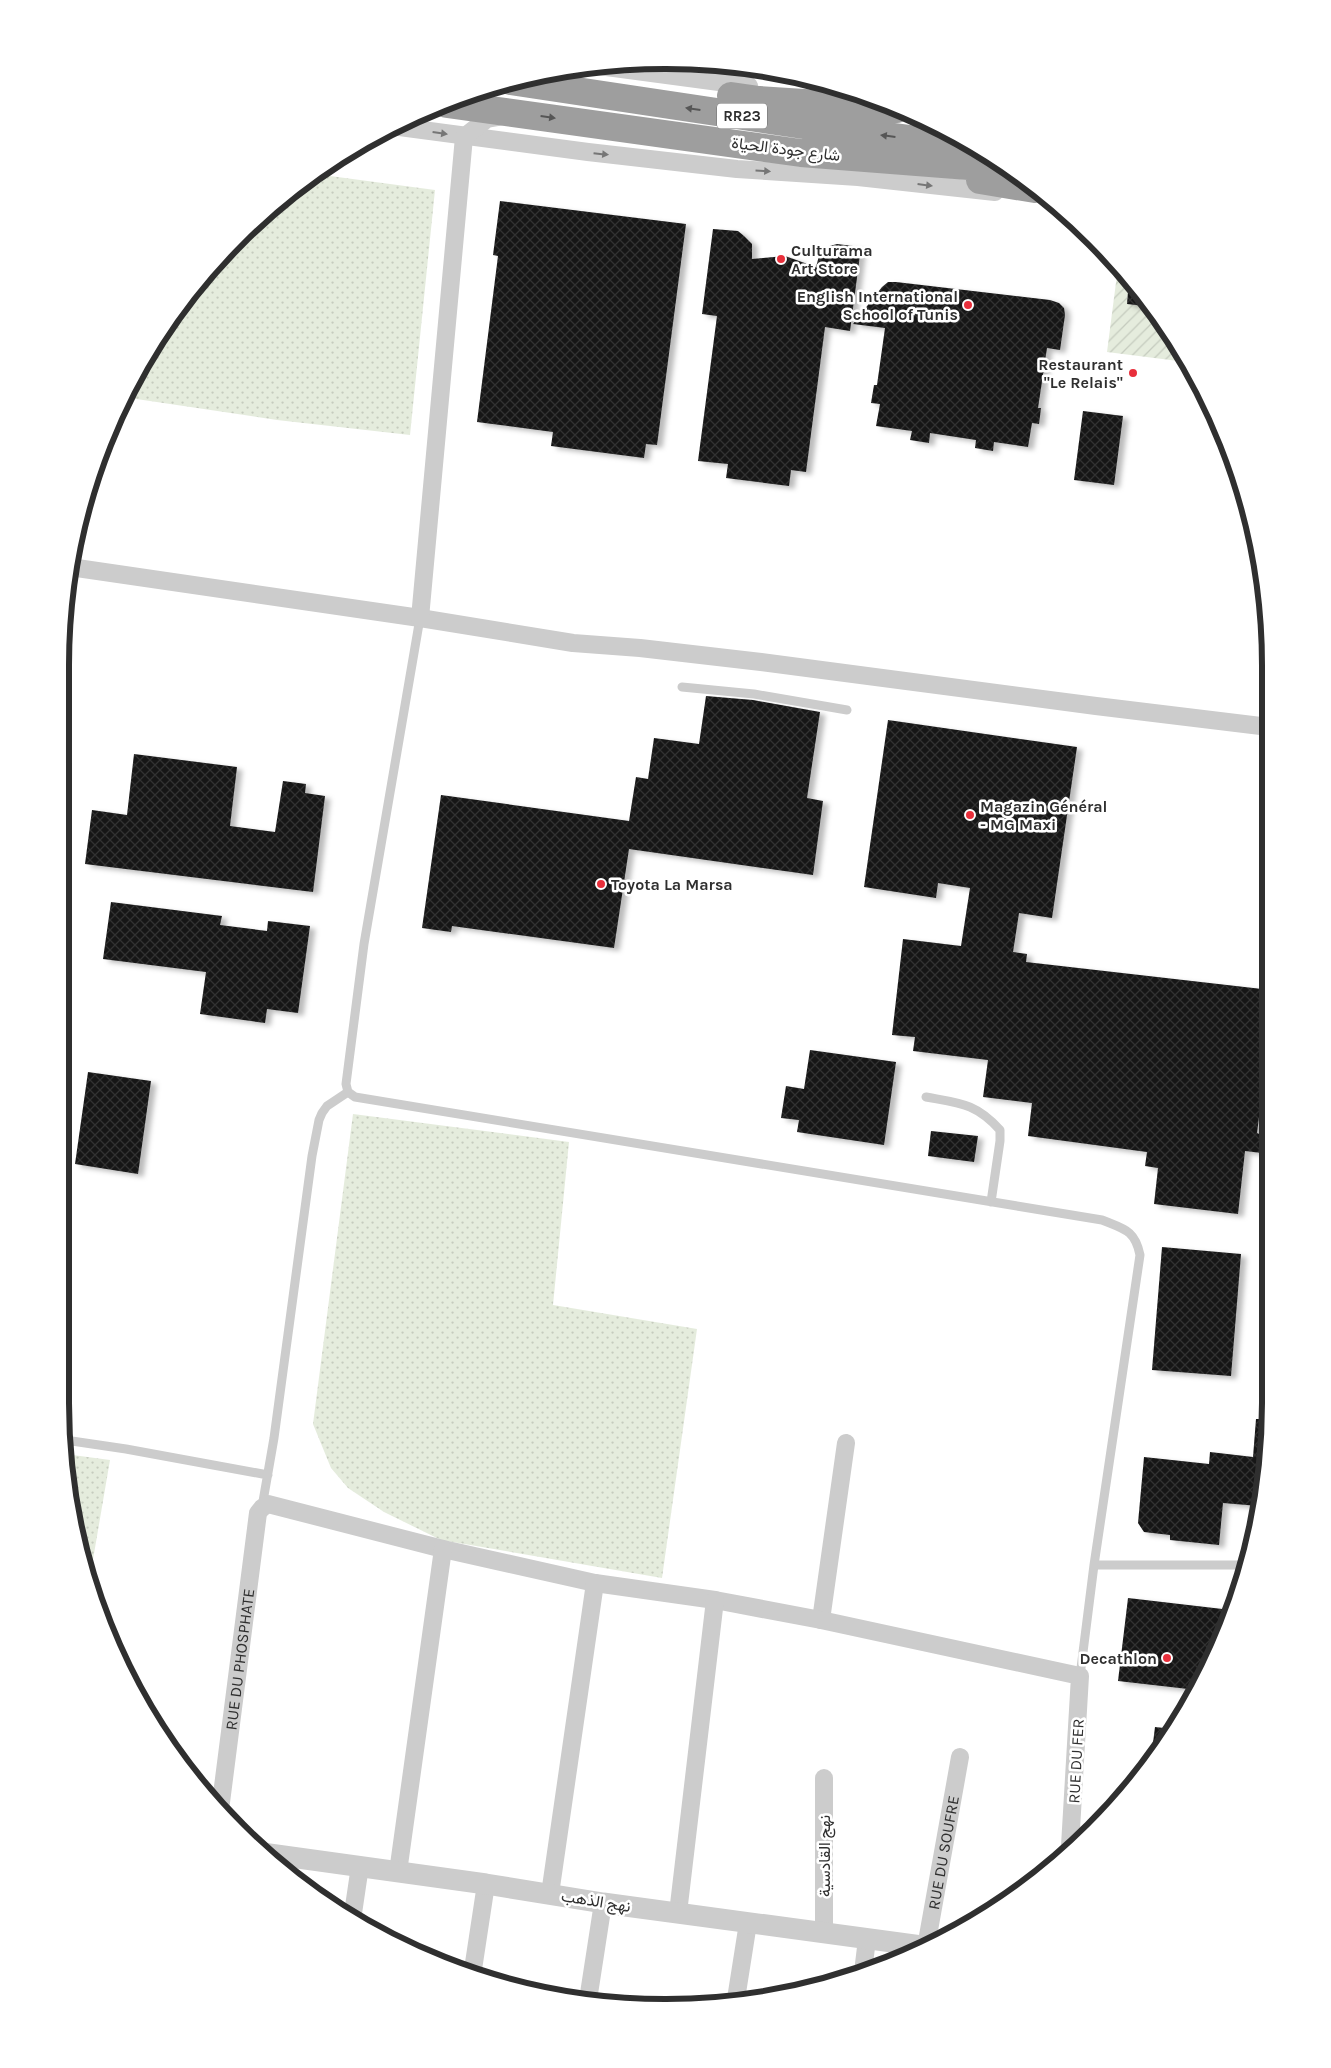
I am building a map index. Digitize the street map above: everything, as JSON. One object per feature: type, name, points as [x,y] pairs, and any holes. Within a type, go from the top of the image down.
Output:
[{"type":"highway","points":[[551,80],[600,78],[759,100],[817,95],[862,107],[878,108]]},
{"type":"highway","name":"شارع جودة الحياة","points":[[532,84],[804,126],[952,143]]},
{"type":"highway","name":"شارع جودة الحياة","points":[[460,105],[518,112],[801,153],[995,168]]},
{"type":"highway","points":[[801,153],[1022,187]]},
{"type":"street","points":[[630,70],[817,95]]},
{"type":"street","points":[[420,618],[464,137],[488,120],[518,112]]},
{"type":"street","points":[[406,128],[464,137],[737,169],[858,177],[946,188],[1032,194]]},
{"type":"street","points":[[77,569],[420,618],[573,643],[761,662],[1262,726]]},
{"type":"street","points":[[821,1620],[846,1444]]},
{"type":"street","points":[[262,1508],[268,1504],[273,1505],[443,1549],[595,1584],[715,1600],[821,1620],[1080,1676]]},
{"type":"street","name":"RUE DU PHOSPHATE","points":[[221,1800],[258,1513],[262,1508]]},
{"type":"street","points":[[398,1872],[443,1549]]},
{"type":"street","points":[[550,1894],[595,1584]]},
{"type":"street","points":[[678,1913],[715,1600]]},
{"type":"street","name":"RUE DU FER","points":[[1070,1840],[1080,1676]]},
{"type":"street","name":"RUE DU SOUFRE","points":[[930,1938],[960,1757]]},
{"type":"street","name":"نهج القادسية","points":[[824,1778],[824,1933]]},
{"type":"street","name":"نهج الذهب","points":[[277,1855],[486,1884],[603,1903],[913,1945]]},
{"type":"street","points":[[353,1911],[360,1866]]},
{"type":"street","points":[[473,1968],[486,1884]]},
{"type":"street","points":[[589,1994],[603,1903]]},
{"type":"street","points":[[737,1995],[748,1923]]},
{"type":"street","points":[[864,1965],[867,1939]]},
{"type":"lane","points":[[420,618],[364,944],[346,1084],[348,1092],[355,1097],[1102,1220],[1127,1230],[1138,1242],[1140,1255],[1094,1565],[1080,1676]]},
{"type":"lane","points":[[682,687],[754,694],[847,710]]},
{"type":"lane","points":[[262,1508],[274,1438],[318,1120],[327,1106],[348,1092]]},
{"type":"lane","points":[[926,1097],[968,1105],[991,1119],[1000,1130],[1000,1141],[990,1202]]},
{"type":"lane","points":[[70,1441],[268,1475]]},
{"type":"lane","points":[[1094,1565],[1240,1565]]},
{"type":"green space","points":[[325,175],[435,190],[410,435],[277,420],[132,398],[169,334],[217,272],[272,217]]},
{"type":"green space","points":[[1117,275],[1128,289],[1127,304],[1142,306],[1178,361],[1107,352]]},
{"type":"green space","points":[[353,1114],[569,1142],[553,1305],[697,1329],[662,1578],[441,1540],[384,1512],[348,1488],[331,1468],[313,1424]]},
{"type":"green space","points":[[71,1455],[110,1460],[92,1566],[80,1519]]},
{"type":"building","points":[[500,201],[686,224],[657,445],[646,444],[644,458],[551,446],[553,432],[477,422],[498,256],[493,255]]},
{"type":"building","points":[[713,229],[738,231],[752,244],[752,259],[785,256],[816,267],[819,256],[826,247],[837,244],[861,247],[850,331],[825,327],[806,472],[791,470],[789,486],[726,478],[728,464],[698,461],[717,316],[702,314]]},
{"type":"building","points":[[888,282],[1050,300],[1059,303],[1064,308],[1065,315],[1060,350],[1047,348],[1038,408],[1041,408],[1039,424],[1032,423],[1028,447],[994,442],[993,451],[975,448],[976,440],[930,433],[929,443],[910,440],[912,431],[876,426],[880,404],[871,403],[874,385],[877,385],[885,328],[853,324]]},
{"type":"building","points":[[1128,289],[1142,306],[1127,304]]},
{"type":"building","points":[[1083,411],[1123,416],[1114,485],[1074,480]]},
{"type":"building","points":[[706,696],[753,700],[820,712],[807,798],[823,801],[813,875],[629,849],[614,948],[452,926],[451,932],[422,928],[441,795],[629,821],[636,777],[648,779],[654,738],[699,744]]},
{"type":"building","points":[[888,720],[1077,747],[1052,918],[1019,913],[1013,952],[1027,954],[1026,962],[1262,989],[1260,1007],[1262,1010],[1262,1093],[1257,1133],[1262,1135],[1262,1153],[1245,1151],[1238,1214],[1154,1204],[1158,1168],[1145,1166],[1147,1152],[1028,1136],[1032,1103],[983,1097],[988,1060],[913,1051],[915,1037],[892,1035],[903,939],[961,946],[970,888],[938,883],[936,898],[864,887]]},
{"type":"building","points":[[134,754],[237,767],[230,826],[275,832],[283,781],[306,784],[305,793],[325,796],[313,892],[85,864],[92,810],[127,815]]},
{"type":"building","points":[[111,902],[222,916],[220,925],[267,931],[268,921],[310,926],[298,1013],[267,1009],[265,1023],[200,1014],[206,972],[103,959]]},
{"type":"building","points":[[810,1050],[896,1062],[884,1145],[797,1132],[799,1120],[781,1118],[786,1086],[804,1089]]},
{"type":"building","points":[[88,1072],[151,1081],[138,1174],[75,1164]]},
{"type":"building","points":[[931,1131],[978,1136],[974,1162],[928,1156]]},
{"type":"building","points":[[1162,1247],[1241,1254],[1231,1376],[1152,1370]]},
{"type":"building","points":[[1256,1419],[1262,1419],[1261,1442],[1253,1506],[1223,1503],[1219,1545],[1170,1540],[1170,1535],[1144,1532],[1138,1523],[1144,1457],[1209,1464],[1210,1452],[1253,1457]]},
{"type":"building","name":"Decathlon","points":[[1128,1598],[1225,1609],[1201,1666],[1188,1689],[1118,1681]]},
{"type":"building","points":[[1155,1727],[1166,1728],[1162,1734],[1152,1747]]},
{"type":"place","name":"Culturama Art Store","points":[[781,259]]},
{"type":"place","name":"English International School of Tunis","points":[[968,305]]},
{"type":"place","name":"Restaurant \"Le Relais\"","points":[[1133,373]]},
{"type":"place","name":"Magazin Général - MG Maxi","points":[[970,815]]},
{"type":"place","name":"Toyota La Marsa","points":[[601,884]]},
{"type":"place","name":"Decathlon","points":[[1167,1658]]}]
